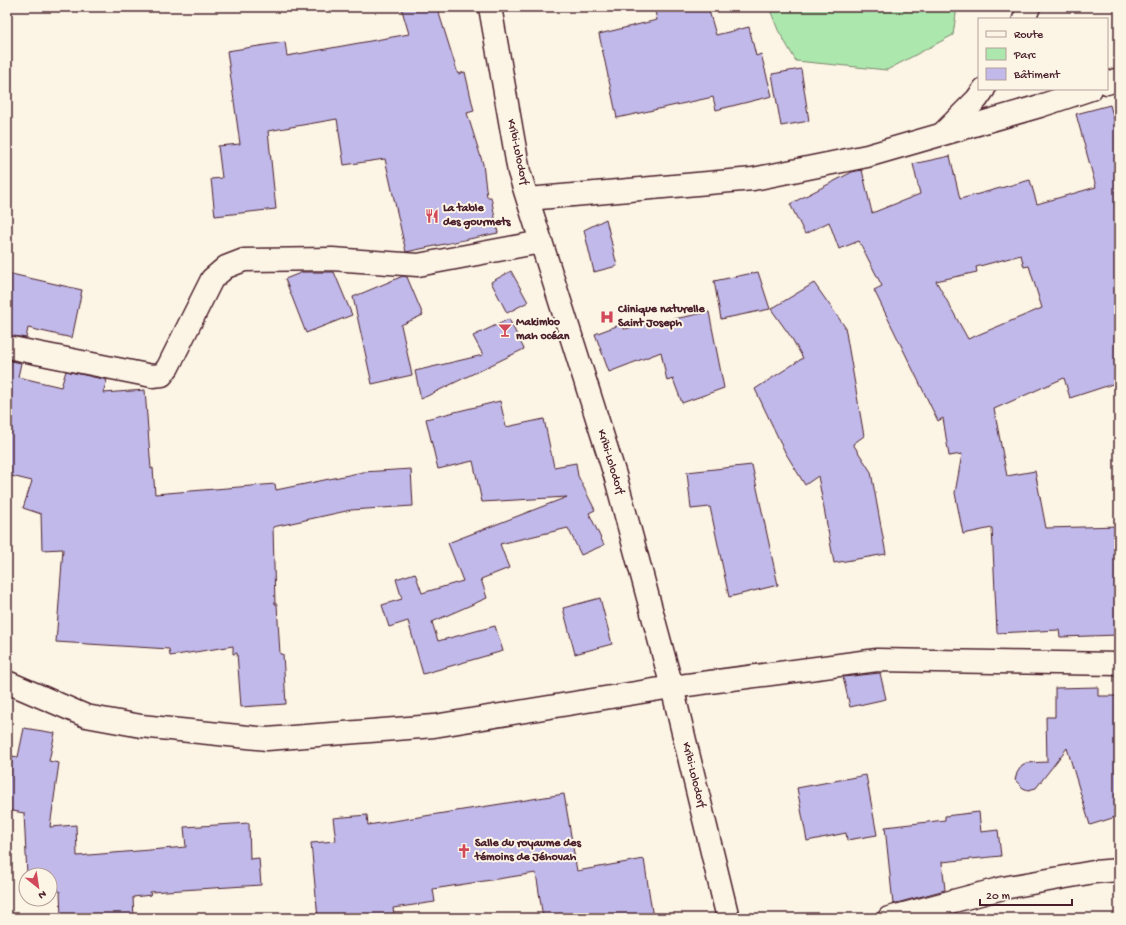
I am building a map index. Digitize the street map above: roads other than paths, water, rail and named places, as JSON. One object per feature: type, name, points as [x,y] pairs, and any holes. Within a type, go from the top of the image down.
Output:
[{"type":"street","name":"Kribi-Lolodorf","points":[[490,7],[519,172],[615,475],[672,687],[728,918]]},
{"type":"street","points":[[1024,18],[1029,7]]},
{"type":"street","points":[[1108,83],[1119,79]]},
{"type":"street","points":[[942,134],[977,99],[983,90]]},
{"type":"street","points":[[528,199],[754,179],[867,156],[1040,106],[1088,90]]},
{"type":"street","points":[[7,347],[157,376],[162,375],[168,367],[212,279],[226,268],[244,260],[332,259],[418,265],[541,242]]},
{"type":"street","points":[[7,682],[86,716],[141,726],[267,739],[434,726],[672,687],[877,660],[1119,664]]},
{"type":"street","points":[[889,918],[1003,888],[1094,872],[1119,870]]},
{"type":"place","name":"La table des gourmets","points":[[432,216]]},
{"type":"place","name":"Clinique naturelle Saint Joseph","points":[[607,317]]},
{"type":"place","name":"Makimbo mah océan","points":[[505,330]]},
{"type":"place","name":"Salle du royaume des témoins de Jéhovah","points":[[464,851]]}]
